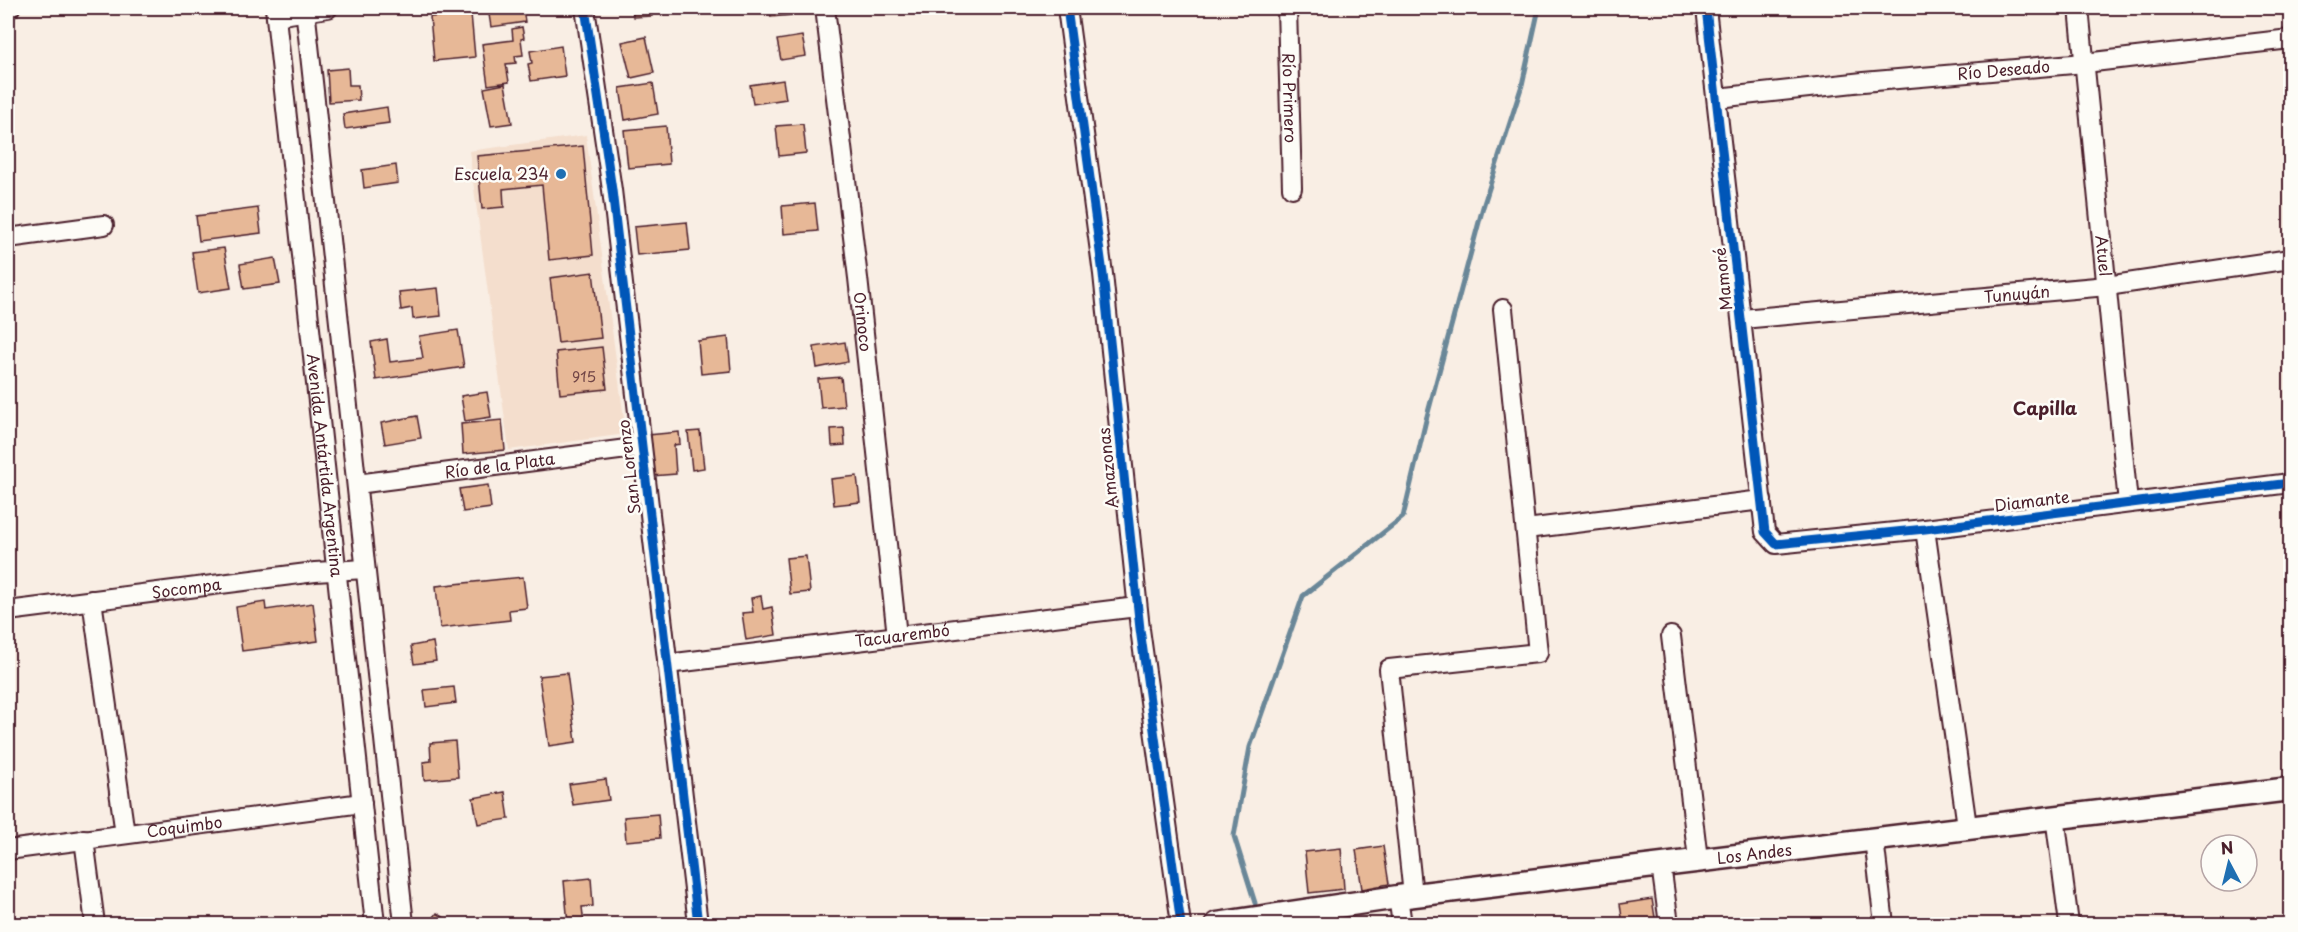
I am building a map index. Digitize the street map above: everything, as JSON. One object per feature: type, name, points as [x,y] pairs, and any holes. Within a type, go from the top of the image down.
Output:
[{"type":"main road","name":"Los Andes","points":[[1217,924],[1406,896],[1967,826],[2290,789]]},
{"type":"street","points":[[276,12],[328,8]]},
{"type":"street","name":"San Lorenzo","points":[[585,8],[612,190],[698,924]]},
{"type":"street","name":"Orinoco","points":[[825,8],[858,278],[897,636]]},
{"type":"street","name":"Amazonas","points":[[1067,8],[1103,274],[1137,607],[1181,924]]},
{"type":"street","name":"Río Primero","points":[[1287,8],[1292,188]]},
{"type":"street","name":"Mamoré","points":[[1706,8],[1718,98],[1765,532],[1776,544]]},
{"type":"street","name":"Atuel","points":[[2079,8],[2128,503]]},
{"type":"street","name":"Avenida Antártida Argentina","points":[[305,9],[404,924]]},
{"type":"street","name":"Avenida Antártida Argentina","points":[[276,12],[375,924]]},
{"type":"street","name":"Río Deseado","points":[[1718,98],[1863,82],[2085,63],[2290,39]]},
{"type":"street","points":[[8,238],[104,225]]},
{"type":"street","name":"Tunuyán","points":[[1742,319],[2108,286],[2290,259]]},
{"type":"street","points":[[1402,924],[1406,896],[1389,669],[1538,653],[1503,309]]},
{"type":"street","name":"Río de la Plata","points":[[357,484],[642,447]]},
{"type":"street","name":"Diamante","points":[[1776,544],[1925,529],[2290,483]]},
{"type":"street","points":[[1526,529],[1762,500]]},
{"type":"street","points":[[1925,529],[1967,826]]},
{"type":"street","name":"Socompa","points":[[8,611],[365,569]]},
{"type":"street","points":[[92,600],[125,834]]},
{"type":"street","name":"Tacuarembó","points":[[667,664],[1137,607]]},
{"type":"street","points":[[1671,636],[1698,860]]},
{"type":"street","name":"Coquimbo","points":[[8,850],[362,803]]},
{"type":"street","points":[[2055,816],[2069,924]]},
{"type":"street","points":[[84,839],[95,924]]},
{"type":"street","points":[[1874,839],[1884,924]]},
{"type":"street","points":[[1661,865],[1669,924]]},
{"type":"shaded area","points":[[586,135],[626,434],[509,450],[469,151]]},
{"type":"building","points":[[488,8],[523,8],[525,22],[491,27]]},
{"type":"building","points":[[633,8],[651,8],[652,16],[633,17]]},
{"type":"building","points":[[770,8],[792,8],[792,15],[771,17]]},
{"type":"building","points":[[471,14],[475,57],[434,61],[430,17]]},
{"type":"building","points":[[522,27],[523,55],[515,56],[516,63],[506,64],[509,82],[488,85],[482,44],[513,40],[512,29]]},
{"type":"building","points":[[802,36],[806,56],[781,60],[777,40]]},
{"type":"building","points":[[646,37],[654,73],[631,78],[622,42]]},
{"type":"building","points":[[561,46],[565,76],[531,81],[528,64],[532,63],[530,51]]},
{"type":"building","points":[[348,68],[349,85],[358,85],[359,100],[329,102],[327,70]]},
{"type":"building","points":[[783,80],[786,99],[753,104],[750,85]]},
{"type":"building","points":[[653,83],[658,114],[625,120],[620,88]]},
{"type":"building","points":[[505,84],[512,123],[491,126],[484,88]]},
{"type":"building","points":[[387,107],[389,123],[345,129],[343,114]]},
{"type":"building","points":[[803,124],[806,153],[779,156],[776,126]]},
{"type":"building","points":[[666,126],[669,164],[628,168],[624,130]]},
{"type":"building","points":[[583,146],[593,255],[549,260],[542,185],[503,189],[504,207],[482,209],[477,156]]},
{"type":"building","points":[[396,165],[398,183],[364,188],[362,170]]},
{"type":"building","points":[[815,203],[818,231],[784,234],[782,206]]},
{"type":"building","points":[[258,208],[261,233],[199,241],[196,216]]},
{"type":"building","points":[[687,222],[690,250],[637,255],[634,227]]},
{"type":"building","points":[[224,248],[231,288],[198,293],[192,252]]},
{"type":"building","points":[[275,258],[280,284],[244,289],[240,264]]},
{"type":"building","points":[[593,272],[601,338],[558,343],[550,278]]},
{"type":"building","points":[[438,288],[441,316],[413,319],[412,308],[401,310],[399,292]]},
{"type":"building","points":[[458,330],[464,367],[376,380],[371,342],[387,339],[390,362],[423,358],[419,336]]},
{"type":"building","points":[[728,337],[731,371],[701,374],[698,341]]},
{"type":"building","points":[[845,342],[848,362],[817,368],[814,347]]},
{"type":"building","points":[[602,347],[607,389],[560,394],[556,352]]},
{"type":"building","points":[[841,377],[844,406],[821,408],[818,379]]},
{"type":"building","points":[[487,392],[491,417],[465,421],[461,396]]},
{"type":"building","points":[[417,416],[421,438],[385,444],[381,423]]},
{"type":"building","points":[[502,420],[505,450],[463,454],[461,424]]},
{"type":"building","points":[[844,428],[845,445],[832,446],[831,429]]},
{"type":"building","points":[[700,431],[704,468],[692,470],[688,432]]},
{"type":"building","points":[[679,432],[680,444],[674,445],[676,474],[652,476],[648,435]]},
{"type":"building","points":[[857,476],[860,502],[834,505],[831,479]]},
{"type":"building","points":[[488,485],[491,508],[463,512],[459,489]]},
{"type":"building","points":[[806,556],[810,592],[790,594],[786,558]]},
{"type":"building","points":[[523,577],[527,608],[509,610],[510,620],[440,628],[436,586]]},
{"type":"building","points":[[761,596],[763,609],[772,607],[776,635],[746,640],[742,613],[753,612],[751,598]]},
{"type":"building","points":[[265,602],[266,610],[313,603],[318,641],[242,651],[236,607]]},
{"type":"building","points":[[433,642],[436,661],[414,664],[411,646]]},
{"type":"building","points":[[567,673],[576,742],[549,746],[539,676]]},
{"type":"building","points":[[454,687],[456,703],[426,707],[424,690]]},
{"type":"building","points":[[455,741],[458,777],[424,780],[423,762],[431,761],[430,743]]},
{"type":"building","points":[[606,779],[609,800],[573,805],[569,784]]},
{"type":"building","points":[[505,792],[509,819],[478,824],[473,798]]},
{"type":"building","points":[[658,814],[660,838],[626,841],[624,817]]},
{"type":"building","points":[[1383,846],[1389,884],[1362,889],[1356,850]]},
{"type":"building","points":[[1341,848],[1344,889],[1309,893],[1305,852]]},
{"type":"building","points":[[591,878],[593,906],[582,907],[584,924],[568,924],[564,881]]},
{"type":"building","points":[[1652,899],[1656,924],[1623,924],[1620,904]]},
{"type":"building","points":[[437,913],[454,924],[429,924]]},
{"type":"building","points":[[1451,921],[1451,924],[1436,924],[1436,922]]},
{"type":"waterway","points":[[1255,903],[1234,836],[1250,747],[1303,596],[1403,517],[1426,420],[1483,207],[1522,85],[1539,8]]},
{"type":"cycle path","points":[[585,8],[612,190],[698,924]]},
{"type":"cycle path","points":[[1067,8],[1103,274],[1140,629],[1181,924]]},
{"type":"cycle path","points":[[1706,8],[1765,532],[1776,544],[1925,529],[2290,483]]},
{"type":"place","name":"Escuela 234","points":[[561,174]]},
{"type":"district","name":"Capilla","points":[[2045,409]]}]
